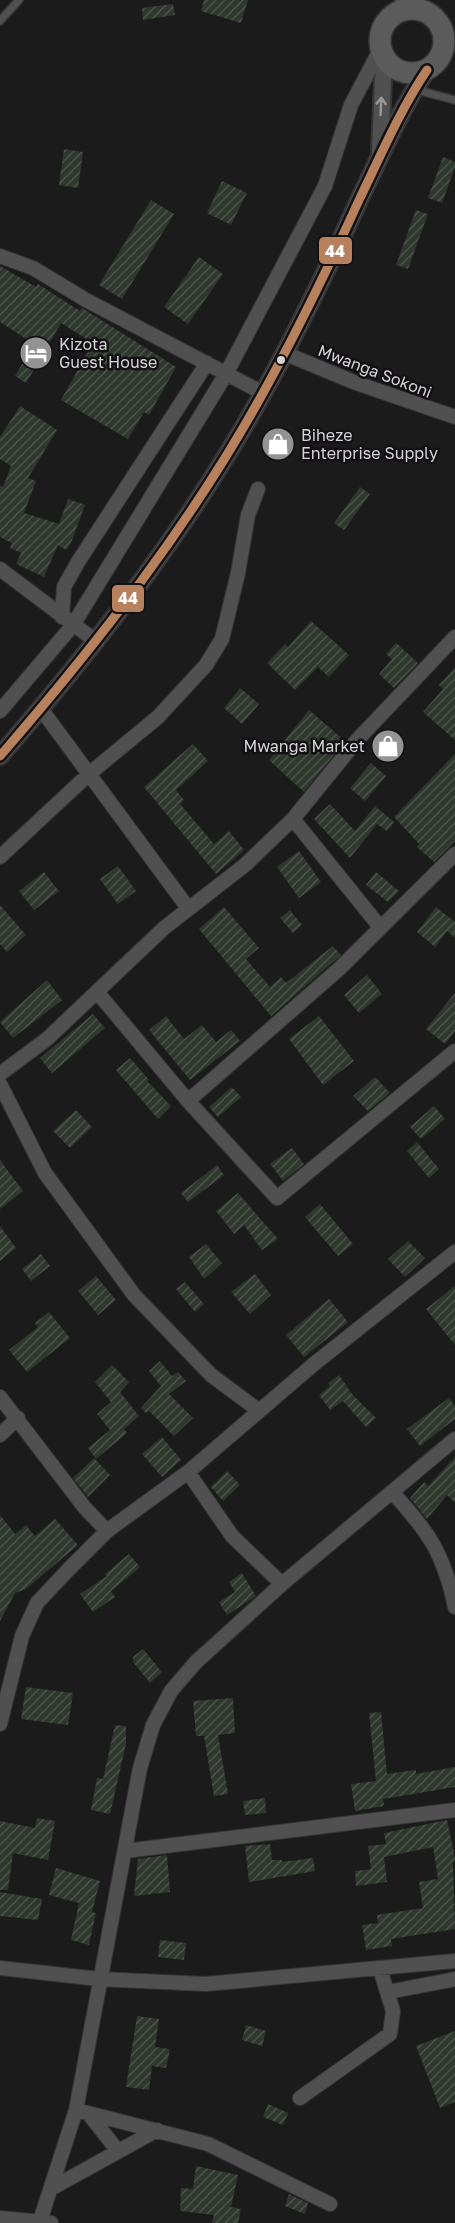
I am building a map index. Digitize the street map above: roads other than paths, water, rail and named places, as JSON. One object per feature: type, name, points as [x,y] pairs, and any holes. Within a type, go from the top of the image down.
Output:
[{"type":"main road","points":[[402,5],[426,11],[444,20],[440,63],[412,73],[398,70],[384,54],[380,33],[387,20],[402,5]]},
{"type":"street","points":[[380,152],[384,54]]},
{"type":"street","points":[[0,711],[67,621],[226,374],[321,195],[351,105],[384,54]]},
{"type":"street","points":[[0,756],[97,642],[171,539],[263,393],[357,206],[380,152],[414,89],[440,63]]},
{"type":"street","points":[[0,256],[33,268],[86,300],[263,393]]},
{"type":"street","name":"Mwanga Sokoni","points":[[284,353],[356,383],[455,417]]},
{"type":"street","points":[[67,621],[64,587],[125,485],[207,363]]},
{"type":"street","points":[[0,857],[89,774],[158,717],[206,665],[222,639],[238,573],[248,514],[258,489]]},
{"type":"street","points":[[0,569],[97,642]]},
{"type":"street","points":[[0,1074],[47,1039],[98,993],[164,927],[245,865],[293,819],[358,740],[455,638]]},
{"type":"street","points":[[41,709],[188,908]]},
{"type":"street","points":[[293,819],[380,927]]},
{"type":"street","points":[[188,1101],[339,969],[455,854]]},
{"type":"street","points":[[98,993],[188,1101],[277,1198],[455,1051]]},
{"type":"street","points":[[0,1084],[45,1173],[134,1295],[211,1376],[258,1410]]},
{"type":"street","points":[[0,1724],[22,1636],[37,1603],[107,1531],[188,1472],[258,1410],[455,1252]]},
{"type":"street","points":[[0,1397],[86,1508],[107,1531]]},
{"type":"street","points":[[0,1435],[18,1418]]},
{"type":"street","points":[[0,2219],[46,2222],[52,2188],[82,2111],[99,1979],[140,1768],[153,1725],[171,1691],[196,1662],[282,1584],[455,1439]]},
{"type":"street","points":[[188,1472],[232,1536],[282,1584]]},
{"type":"street","points":[[392,1492],[420,1522],[441,1556],[455,1607]]},
{"type":"street","points":[[125,1851],[455,1810]]},
{"type":"street","points":[[0,1968],[99,1979],[206,1984],[455,1961]]},
{"type":"street","points":[[300,2098],[390,2034],[393,2023],[388,1992],[380,1969]]},
{"type":"street","points":[[388,1992],[455,1979]]},
{"type":"street","points":[[82,2111],[208,2144],[330,2204]]},
{"type":"street","points":[[82,2111],[118,2151]]},
{"type":"street","points":[[52,2188],[157,2130]]},
{"type":"lane","points":[[0,21],[19,0]]},
{"type":"lane","points":[[414,89],[455,100]]},
{"type":"place","name":"Kizota Guest House","points":[[36,353]]},
{"type":"place","name":"Biheze Enterprise Supply","points":[[278,444]]},
{"type":"place","name":"Mwanga Market","points":[[388,746]]}]
